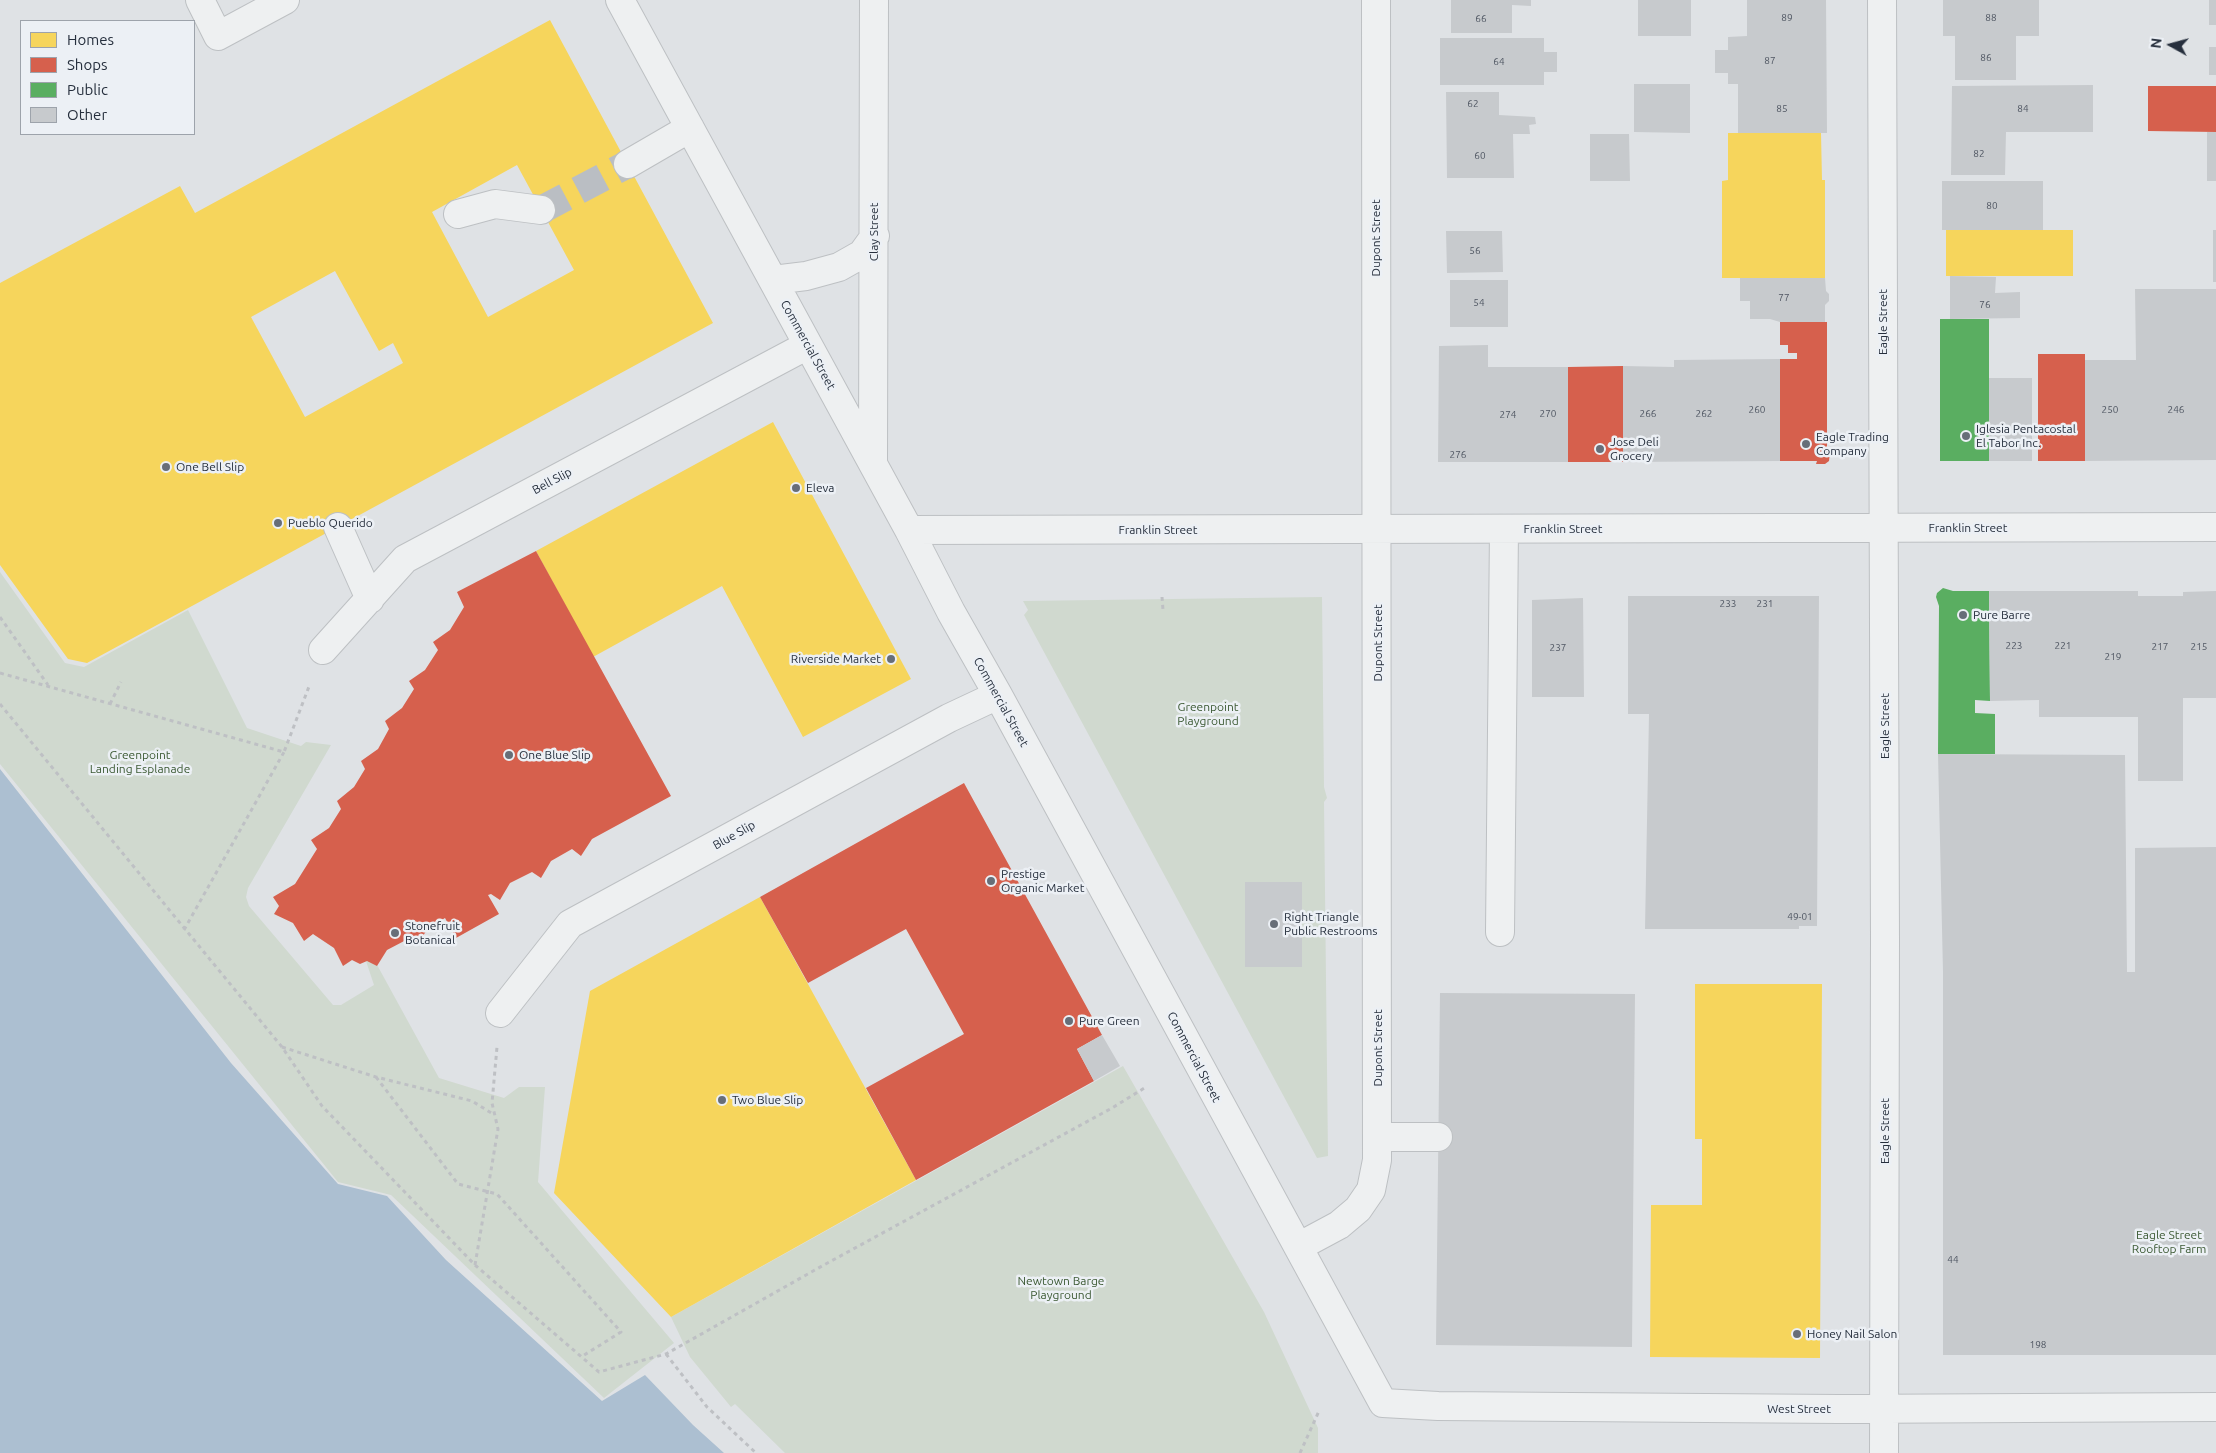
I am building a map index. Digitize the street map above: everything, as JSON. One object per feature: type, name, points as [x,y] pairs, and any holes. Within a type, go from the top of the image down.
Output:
[{"type":"street","points":[[200,0],[218,36],[285,0]]},
{"type":"street","name":"Commercial Street","points":[[620,0],[909,530],[951,612],[1383,1403]]},
{"type":"street","name":"Clay Street","points":[[873,464],[875,236],[874,0]]},
{"type":"street","name":"Dupont Street","points":[[1298,1247],[1339,1225],[1364,1203],[1371,1190],[1375,1175],[1378,1137],[1376,0]]},
{"type":"street","name":"Eagle Street","points":[[1882,0],[1884,1453]]},
{"type":"street","points":[[628,164],[690,128]]},
{"type":"street","points":[[458,214],[496,204],[541,210]]},
{"type":"street","points":[[773,280],[806,276],[839,267],[862,254],[875,236]]},
{"type":"street","name":"Bell Slip","points":[[323,650],[405,559],[808,345]]},
{"type":"street","points":[[338,527],[370,598]]},
{"type":"street","name":"Franklin Street","points":[[909,530],[2216,528]]},
{"type":"street","points":[[1500,932],[1504,529]]},
{"type":"street","name":"Blue Slip","points":[[500,1013],[570,924],[949,718],[998,695]]},
{"type":"street","points":[[1378,1137],[1438,1137]]},
{"type":"street","name":"West Street","points":[[1383,1403],[1438,1406],[1884,1409],[2216,1407]]},
{"type":"path","points":[[1162,597],[1163,610]]},
{"type":"path","points":[[0,617],[48,685]]},
{"type":"path","points":[[184,930],[284,752],[323,650]]},
{"type":"path","points":[[0,673],[284,752]]},
{"type":"path","points":[[110,704],[121,682]]},
{"type":"path","points":[[0,704],[282,1047],[322,1106],[475,1265],[599,1372],[666,1354],[822,1266],[1105,1112],[1146,1087]]},
{"type":"path","points":[[475,1265],[498,1129],[493,1114],[500,1013]]},
{"type":"path","points":[[282,1047],[376,1077],[472,1101],[493,1114]]},
{"type":"path","points":[[376,1077],[458,1184],[488,1190],[497,1194],[621,1332],[581,1357]]},
{"type":"path","points":[[666,1354],[707,1406],[756,1453]]},
{"type":"path","points":[[1300,1453],[1319,1411]]},
{"type":"green space","name":"Greenpoint Landing Esplanade","points":[[0,572],[65,663],[84,667],[188,610],[247,728],[301,746],[306,742],[331,745],[248,888],[246,897],[249,906],[333,1005],[341,1005],[374,985],[365,958],[376,963],[439,1078],[504,1098],[519,1087],[545,1087],[538,1182],[674,1343],[604,1398],[391,1195],[338,1182],[0,764]]},
{"type":"green space","name":"Greenpoint Playground","points":[[1322,597],[1324,787],[1327,798],[1324,802],[1328,1156],[1317,1158],[1024,615],[1028,610],[1023,601]]},
{"type":"green space","name":"Newtown Barge Playground","points":[[1123,1066],[1264,1312],[1318,1428],[1318,1453],[785,1453],[735,1404],[731,1407],[690,1357],[671,1317]]},
{"type":"water","points":[[0,769],[231,1063],[338,1184],[387,1196],[446,1260],[602,1401],[645,1375],[693,1425],[724,1453],[0,1453]]},
{"type":"building: Homes","points":[[550,20],[713,323],[87,663],[68,659],[0,565],[0,283],[180,186],[195,213]],"holes":[[[517,165],[574,270],[488,317],[432,212]],[[335,271],[379,351],[393,343],[403,363],[305,417],[251,317]]]},
{"type":"building: Homes","points":[[1728,133],[1821,133],[1822,180],[1825,180],[1825,278],[1722,278],[1722,181],[1728,180]]},
{"type":"building: Homes","points":[[1946,230],[2073,230],[2073,276],[1946,276]]},
{"type":"building: Homes","points":[[773,422],[911,679],[803,737],[722,586],[593,657],[536,551]]},
{"type":"building: Homes","name":"Two Blue Slip","points":[[760,897],[916,1180],[671,1317],[554,1193],[590,991]]},
{"type":"building: Homes","points":[[1695,984],[1822,984],[1820,1358],[1650,1357],[1651,1205],[1702,1205],[1702,1139],[1695,1139]]},
{"type":"building: Shops","points":[[2148,86],[2216,86],[2216,132],[2148,131]]},
{"type":"building: Shops","points":[[1780,322],[1827,322],[1827,449],[1830,452],[1829,461],[1825,464],[1816,464],[1817,461],[1780,461],[1780,359],[1797,359],[1797,353],[1788,353],[1788,345],[1780,345]]},
{"type":"building: Shops","points":[[2038,354],[2085,354],[2085,461],[2038,461]]},
{"type":"building: Shops","points":[[1623,366],[1623,462],[1568,462],[1568,367]]},
{"type":"building: Shops","name":"One Blue Slip","points":[[536,551],[671,796],[592,839],[581,856],[572,849],[551,861],[541,878],[532,872],[510,883],[500,900],[491,894],[488,895],[499,914],[456,938],[445,918],[428,928],[418,944],[408,939],[387,950],[377,966],[367,961],[360,964],[352,960],[343,966],[334,948],[313,934],[304,941],[293,923],[274,914],[279,906],[273,897],[295,884],[317,849],[311,840],[329,828],[341,809],[337,801],[354,787],[365,769],[361,761],[378,749],[389,729],[385,721],[402,708],[414,689],[409,681],[425,670],[438,650],[433,642],[450,630],[464,607],[457,592]]},
{"type":"building: Shops","points":[[964,783],[1102,1035],[1077,1049],[1094,1081],[916,1180],[866,1088],[964,1034],[906,929],[808,983],[760,897]]},
{"type":"building: Public","points":[[1940,319],[1989,319],[1989,461],[1940,461]]},
{"type":"building: Public","points":[[1943,588],[1953,591],[1989,591],[1990,701],[1975,700],[1975,713],[1995,714],[1995,754],[1938,754],[1939,606],[1936,597],[1937,593]]},
{"type":"building: Other","points":[[1451,0],[1531,0],[1531,6],[1512,5],[1512,33],[1451,33]]},
{"type":"building: Other","points":[[1638,0],[1691,0],[1691,36],[1638,36]]},
{"type":"building: Other","points":[[1747,0],[1826,0],[1827,133],[1738,133],[1738,84],[1728,84],[1728,73],[1715,73],[1715,50],[1728,50],[1728,37],[1747,36]]},
{"type":"building: Other","points":[[1943,0],[2039,0],[2039,36],[2016,36],[2016,80],[1955,80],[1955,36],[1943,36]]},
{"type":"building: Other","points":[[2209,0],[2216,0],[2216,25],[2209,25]]},
{"type":"building: Other","points":[[1440,38],[1544,38],[1544,52],[1557,52],[1557,72],[1544,72],[1544,85],[1440,85]]},
{"type":"building: Other","points":[[2209,47],[2216,47],[2216,75],[2209,75]]},
{"type":"building: Other","points":[[1634,84],[1690,84],[1690,133],[1634,132]]},
{"type":"building: Other","points":[[2093,85],[2093,132],[2006,132],[2005,175],[1951,175],[1952,86]]},
{"type":"building: Other","points":[[1446,92],[1499,92],[1499,115],[1535,117],[1536,124],[1529,125],[1530,134],[1513,134],[1514,178],[1447,178]]},
{"type":"building: Other","points":[[2207,132],[2216,132],[2216,181],[2207,181]]},
{"type":"building: Other","points":[[1590,134],[1629,134],[1630,181],[1590,181]]},
{"type":"building: Other","points":[[1942,181],[2043,181],[2043,230],[1942,230]]},
{"type":"building: Other","points":[[2213,230],[2216,230],[2216,282],[2213,282]]},
{"type":"building: Other","points":[[1446,231],[1502,231],[1503,272],[1447,273]]},
{"type":"building: Other","points":[[1950,276],[1996,277],[1995,293],[2020,292],[2020,318],[1950,319]]},
{"type":"building: Other","points":[[1740,278],[1825,278],[1829,301],[1825,305],[1825,322],[1780,322],[1770,319],[1750,319],[1750,301],[1740,301]]},
{"type":"building: Other","points":[[1450,280],[1508,280],[1508,327],[1450,327]]},
{"type":"building: Other","points":[[2135,289],[2216,289],[2216,460],[2085,461],[2085,360],[2136,360]]},
{"type":"building: Other","points":[[1488,345],[1488,367],[1568,367],[1568,462],[1438,462],[1439,346]]},
{"type":"building: Other","points":[[1780,359],[1780,461],[1623,462],[1623,366],[1674,367],[1674,360]]},
{"type":"building: Other","points":[[1989,378],[2032,378],[2032,461],[1989,461]]},
{"type":"building: Other","points":[[1989,591],[2138,591],[2138,596],[2183,596],[2183,592],[2216,591],[2216,698],[2183,698],[2183,781],[2138,781],[2138,717],[2039,717],[2039,700],[1990,701]]},
{"type":"building: Other","points":[[1628,596],[1819,596],[1817,926],[1799,926],[1799,929],[1645,929],[1649,714],[1628,714]]},
{"type":"building: Other","points":[[1583,598],[1584,697],[1532,697],[1532,600]]},
{"type":"building: Other","points":[[1938,754],[2125,755],[2127,972],[2135,972],[2135,848],[2216,847],[2216,1355],[1943,1355],[1943,972]]},
{"type":"building: Other","name":"Right Triangle Public Restrooms","points":[[1245,882],[1302,882],[1302,967],[1245,967]]},
{"type":"building: Other","points":[[1440,993],[1635,994],[1632,1347],[1436,1345]]},
{"type":"building: Other","points":[[1102,1035],[1120,1066],[1094,1081],[1077,1049]]},
{"type":"tunnel","points":[[541,210],[628,164]]},
{"type":"place","name":"Iglesia Pentacostal El Tabor Inc.","points":[[1966,436]]},
{"type":"place","name":"Eagle Trading Company","points":[[1806,444]]},
{"type":"place","name":"Jose Deli Grocery","points":[[1600,449]]},
{"type":"place","name":"One Bell Slip","points":[[166,467]]},
{"type":"place","name":"Eleva","points":[[796,488]]},
{"type":"place","name":"Pueblo Querido","points":[[278,523]]},
{"type":"place","name":"Pure Barre","points":[[1963,615]]},
{"type":"place","name":"Riverside Market","points":[[891,659]]},
{"type":"place","name":"One Blue Slip","points":[[509,755]]},
{"type":"place","name":"Prestige Organic Market","points":[[991,881]]},
{"type":"place","name":"Right Triangle Public Restrooms","points":[[1274,924]]},
{"type":"place","name":"Stonefruit Botanical","points":[[395,933]]},
{"type":"place","name":"Pure Green","points":[[1069,1021]]},
{"type":"place","name":"Two Blue Slip","points":[[722,1100]]},
{"type":"place","name":"Honey Nail Salon","points":[[1797,1334]]},
{"type":"park label","name":"Eagle Street Rooftop Farm","points":[[2169,1242]]}]
